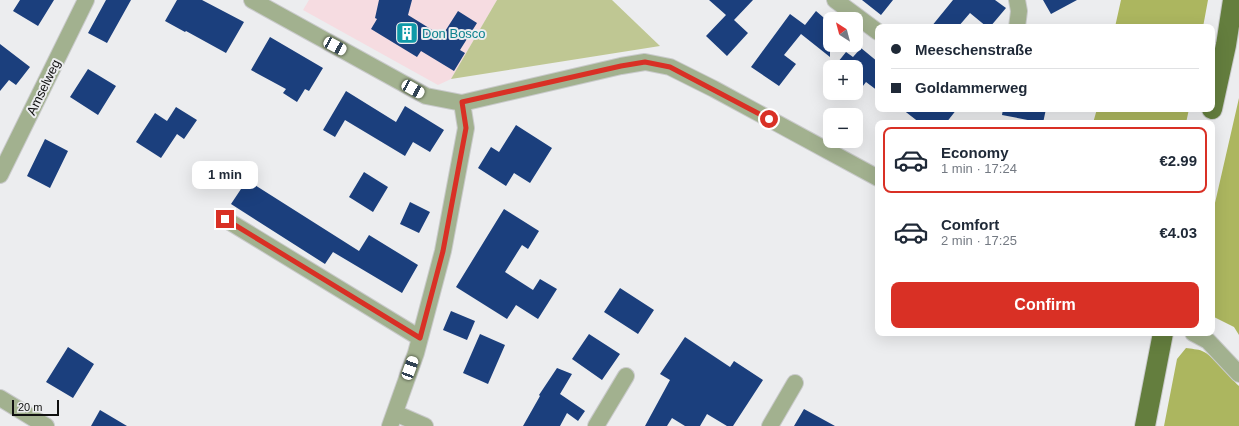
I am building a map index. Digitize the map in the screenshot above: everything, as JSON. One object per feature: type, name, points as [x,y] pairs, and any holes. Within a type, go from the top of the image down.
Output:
[{"type":"main road","points":[[1215,96],[1226,46],[1233,0]]},
{"type":"main road","points":[[1145,426],[1162,336]]},
{"type":"street","name":"Amselweg","points":[[0,175],[86,0]]},
{"type":"street","points":[[252,0],[426,96],[462,102],[621,66],[645,62],[670,67],[714,89],[875,176]]},
{"type":"street","points":[[835,0],[875,30]]},
{"type":"street","points":[[1017,0],[1019,11],[1017,24]]},
{"type":"street","points":[[425,426],[392,419],[420,338],[443,251],[466,128],[462,102]]},
{"type":"street","points":[[225,219],[420,338]]},
{"type":"street","points":[[1199,336],[1208,341],[1239,374]]},
{"type":"street","points":[[596,426],[626,376]]},
{"type":"street","points":[[770,426],[795,383]]},
{"type":"street","points":[[0,398],[46,426]]},
{"type":"shaded area","points":[[309,0],[497,0],[451,79],[438,85],[303,10]]},
{"type":"green space","points":[[497,0],[612,0],[660,46],[451,79]]},
{"type":"green space","points":[[1121,0],[1208,0],[1204,24],[1116,24]]},
{"type":"green space","points":[[1239,98],[1239,335],[1234,327],[1215,318],[1215,203]]},
{"type":"green space","points":[[1096,112],[1188,112],[1187,120],[1094,120]]},
{"type":"green space","points":[[1186,348],[1199,350],[1206,353],[1216,361],[1239,386],[1239,426],[1164,426],[1177,359]]},
{"type":"building","points":[[20,0],[54,0],[38,26],[13,11]]},
{"type":"building","points":[[106,0],[131,0],[107,43],[88,33]]},
{"type":"building","points":[[177,0],[202,0],[244,22],[226,53],[165,21]]},
{"type":"building","name":"Don Bosco","points":[[379,0],[412,0],[408,15],[442,36],[458,11],[477,23],[460,50],[465,53],[454,71],[421,51],[417,57],[371,29],[377,19],[375,18]]},
{"type":"building","points":[[709,0],[753,0],[734,20],[748,33],[727,56],[706,36],[726,15]]},
{"type":"building","points":[[862,0],[893,0],[881,15]]},
{"type":"building","points":[[953,0],[995,0],[1006,8],[993,24],[983,24],[970,13],[961,24],[933,24]]},
{"type":"building","points":[[1043,0],[1077,0],[1051,14]]},
{"type":"building","points":[[816,11],[823,17],[823,51],[801,34],[784,55],[796,64],[779,86],[751,67],[790,14],[805,25]]},
{"type":"building","points":[[270,37],[323,68],[309,91],[305,89],[297,102],[283,93],[286,89],[251,70]]},
{"type":"building","points":[[0,44],[30,67],[16,85],[9,80],[0,91]]},
{"type":"building","points":[[863,50],[875,60],[875,89],[866,82],[863,86],[863,60],[840,60],[846,52],[853,57],[857,52],[863,52]]},
{"type":"building","points":[[824,52],[830,52],[830,57]]},
{"type":"building","points":[[88,69],[116,86],[98,115],[70,97]]},
{"type":"building","points":[[346,91],[396,122],[405,106],[444,130],[430,152],[413,142],[405,156],[345,120],[335,137],[323,130]]},
{"type":"building","points":[[176,107],[197,120],[184,139],[177,134],[161,158],[136,142],[155,113],[167,121]]},
{"type":"building","points":[[906,112],[955,112],[948,120],[916,120]]},
{"type":"building","points":[[1002,112],[1045,112],[1044,120],[1028,120],[1002,115]]},
{"type":"building","points":[[516,125],[552,148],[530,183],[514,173],[506,186],[478,168],[491,147],[499,152]]},
{"type":"building","points":[[45,139],[68,151],[50,188],[27,176]]},
{"type":"building","points":[[364,172],[388,187],[373,212],[349,197]]},
{"type":"building","points":[[247,180],[359,251],[369,235],[418,265],[402,293],[333,252],[325,264],[231,204]]},
{"type":"building","points":[[410,202],[430,212],[419,233],[400,224]]},
{"type":"building","points":[[504,209],[539,231],[528,249],[522,245],[505,272],[533,290],[540,279],[557,289],[538,319],[516,305],[507,319],[456,287]]},
{"type":"building","points":[[620,288],[654,310],[638,334],[604,312]]},
{"type":"building","points":[[451,311],[475,321],[467,340],[443,330]]},
{"type":"building","points":[[480,334],[505,345],[488,384],[463,373]]},
{"type":"building","points":[[589,334],[620,354],[602,380],[572,359]]},
{"type":"building","points":[[685,337],[730,367],[734,361],[763,380],[733,426],[727,426],[707,414],[700,426],[685,426],[672,418],[667,426],[645,426],[670,380],[660,374]]},
{"type":"building","points":[[68,347],[94,364],[73,398],[46,382]]},
{"type":"building","points":[[557,368],[572,374],[560,394],[585,411],[578,421],[567,413],[560,426],[523,426],[540,396],[539,395]]},
{"type":"building","points":[[804,409],[835,426],[794,426]]},
{"type":"building","points":[[100,410],[127,426],[91,426]]},
{"type":"place","name":"Don Bosco","points":[[407,33]]},
{"type":"route","points":[[225,219],[420,338],[443,251],[466,128],[462,102],[621,66],[645,62],[670,67],[769,119]]}]
